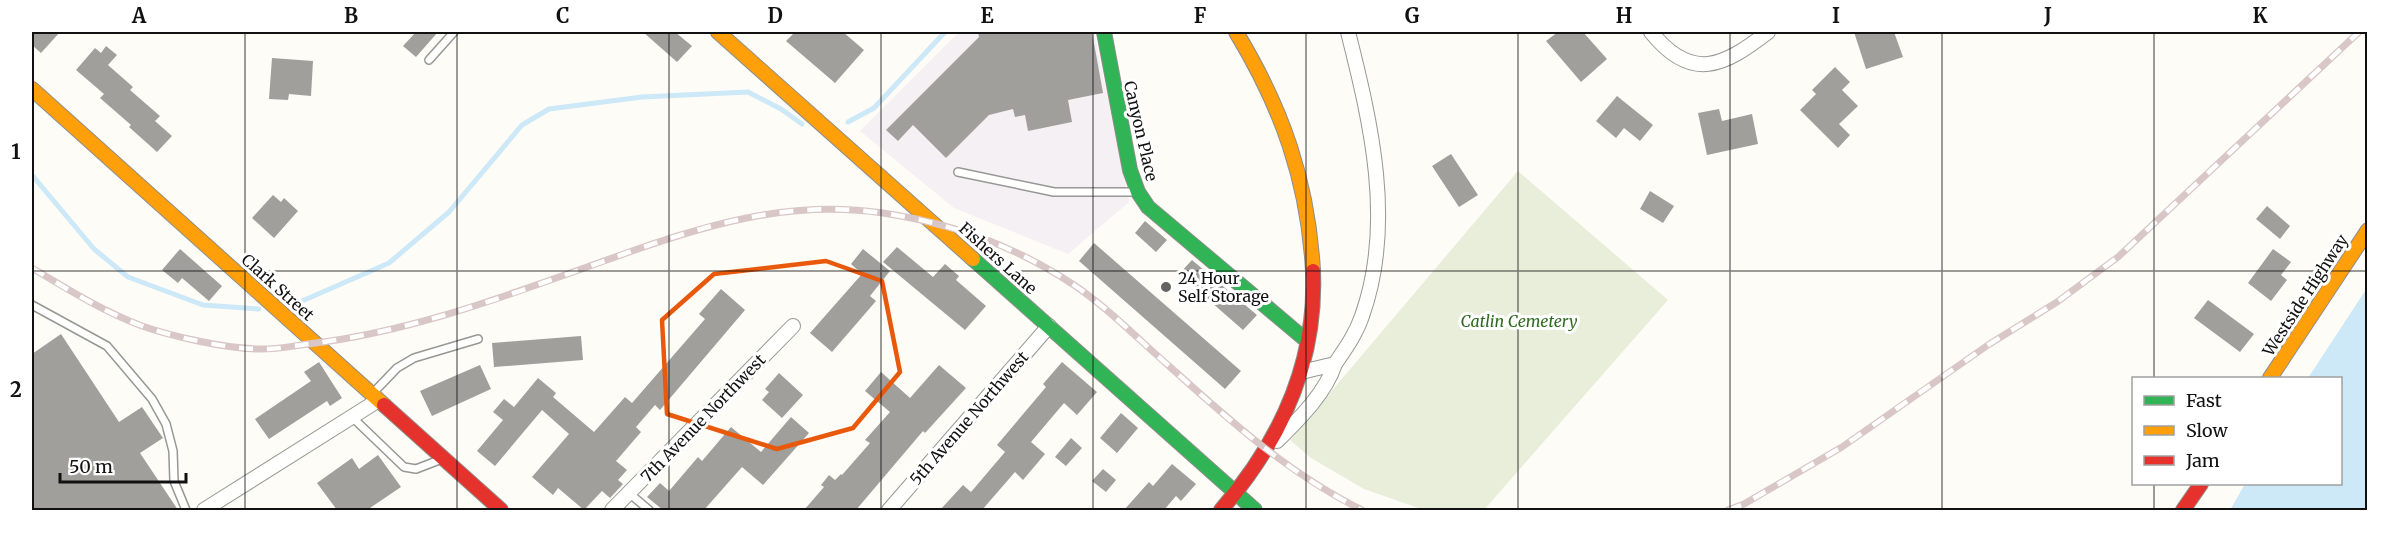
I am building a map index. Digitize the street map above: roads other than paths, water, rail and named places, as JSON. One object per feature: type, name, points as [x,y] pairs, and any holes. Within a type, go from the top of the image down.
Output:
[{"type":"street","name":"Fishers Lane","points":[[718,32],[1254,510]]},
{"type":"street","name":"Canyon Place","points":[[1104,32],[1130,170],[1138,192],[1148,207],[1307,341]]},
{"type":"street","points":[[1236,32],[1263,78],[1294,155],[1312,242],[1312,278],[1307,341],[1301,372],[1267,451]]},
{"type":"street","points":[[1221,510],[1267,451],[1298,420],[1330,380],[1335,364],[1352,339],[1362,316],[1377,243],[1378,201],[1369,116],[1348,32]]},
{"type":"street","points":[[1651,32],[1663,47],[1683,61],[1698,64],[1714,63],[1731,58],[1768,32]]},
{"type":"street","name":"Clark Street","points":[[32,89],[501,510]]},
{"type":"street","name":"Westside Highway","points":[[2271,377],[2367,230]]},
{"type":"street","name":"7th Avenue Northwest","points":[[612,510],[793,326]]},
{"type":"street","name":"5th Avenue Northwest","points":[[889,510],[1049,326]]},
{"type":"street","points":[[1301,372],[1335,364]]},
{"type":"street","points":[[204,510],[352,417],[374,398]]},
{"type":"street","points":[[2183,510],[2200,485]]},
{"type":"lane","points":[[429,60],[454,32]]},
{"type":"lane","points":[[958,172],[1054,192],[1138,192]]},
{"type":"lane","points":[[32,305],[107,345],[152,399],[166,424],[173,450],[174,481],[186,510]]},
{"type":"lane","points":[[374,398],[397,368],[414,358],[478,339]]},
{"type":"lane","points":[[352,417],[404,467],[416,469],[442,459]]},
{"type":"lane","points":[[629,493],[649,510]]},
{"type":"water","points":[[2367,288],[2367,510],[2230,510],[2244,485],[2342,485],[2342,377],[2309,377]]},
{"type":"waterway","points":[[848,122],[874,108],[945,32]]},
{"type":"waterway","points":[[293,305],[389,263],[449,212],[522,125],[549,109],[642,97],[748,92],[781,109],[802,124]]},
{"type":"waterway","points":[[32,175],[94,249],[128,277],[203,305],[259,309]]},
{"type":"railway","points":[[1728,510],[1744,504],[1842,447],[1988,345],[2057,302],[2118,257],[2359,32]]},
{"type":"railway","points":[[32,268],[100,307],[142,326],[215,344],[270,349],[350,338],[432,319],[694,231],[756,216],[818,209],[850,210],[908,217],[983,238],[1030,259],[1074,285],[1111,314],[1261,445],[1309,480],[1362,510]]},
{"type":"place","name":"24 Hour Self Storage","points":[[1166,287]]},
{"type":"park label","name":"Catlin Cemetery","points":[[1519,321]]}]
